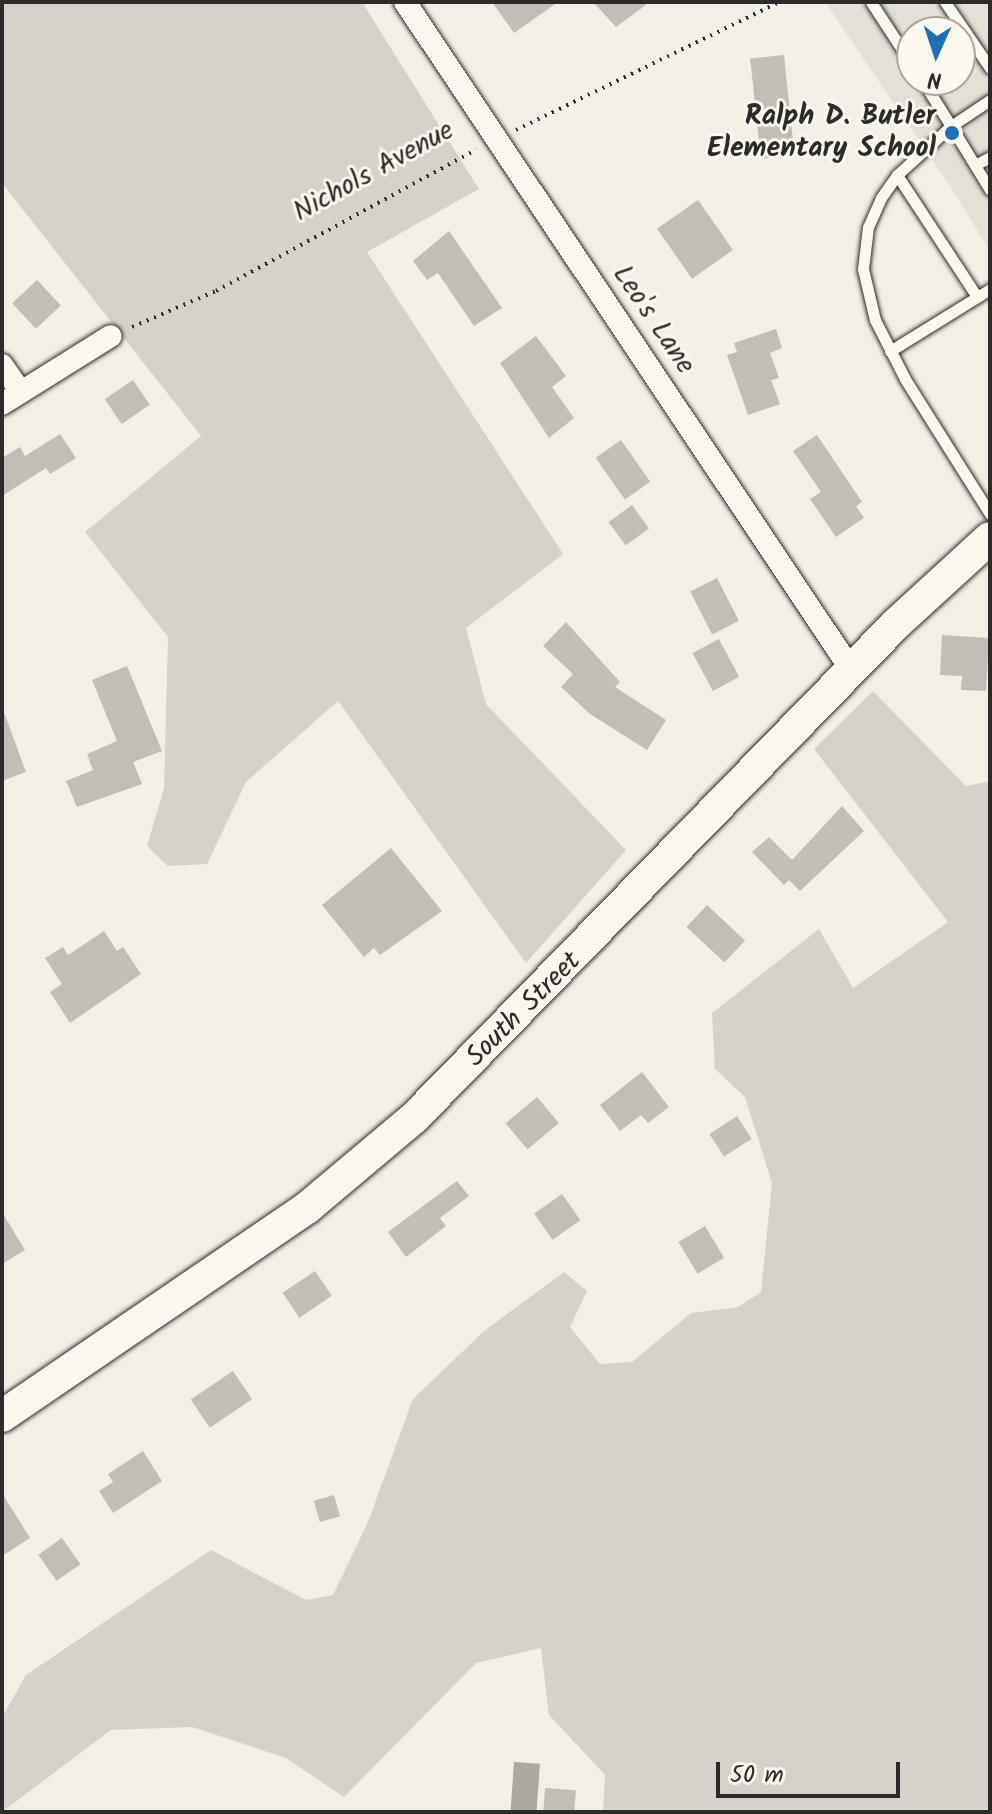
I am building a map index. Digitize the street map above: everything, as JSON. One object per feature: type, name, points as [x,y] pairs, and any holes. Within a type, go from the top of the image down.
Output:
[{"type":"street","name":"Leo's Lane","points":[[405,2],[852,671]]},
{"type":"street","points":[[2,365],[12,398],[111,336]]},
{"type":"street","name":"South Street","points":[[2,1416],[211,1276],[359,1167],[500,1035],[852,671],[990,538]]},
{"type":"lane","points":[[871,2],[896,40]]},
{"type":"lane","points":[[945,2],[990,68]]},
{"type":"lane","points":[[932,96],[990,190]]},
{"type":"lane","points":[[990,100],[951,126],[897,175],[868,227],[863,269],[875,320],[890,351],[990,514]]},
{"type":"lane","points":[[975,165],[990,157]]},
{"type":"lane","points":[[897,175],[977,297]]},
{"type":"lane","points":[[890,351],[990,289]]},
{"type":"path","name":"Nichols Avenue","points":[[111,336],[216,291],[497,139],[780,2]]},
{"type":"shaded area","points":[[2,2],[362,2],[479,189],[367,252],[563,554],[466,628],[486,704],[626,850],[526,963],[338,701],[246,782],[207,864],[168,866],[147,846],[164,788],[168,637],[85,532],[201,436],[2,183]]},
{"type":"shaded area","name":"Ralph D. Butler Elementary School","points":[[825,2],[990,2],[990,251],[950,186]]},
{"type":"shaded area","points":[[873,691],[966,786],[990,781],[990,1812],[603,1812],[605,1775],[549,1715],[541,1648],[476,1663],[344,1797],[286,1758],[192,1727],[111,1730],[2,1812],[2,1717],[26,1675],[211,1550],[306,1600],[333,1595],[368,1522],[413,1399],[484,1331],[564,1272],[587,1291],[570,1327],[600,1364],[632,1362],[691,1313],[738,1307],[761,1292],[772,1183],[745,1097],[715,1069],[712,1013],[819,929],[853,988],[948,922],[814,749]]},
{"type":"shaded area","points":[[514,1762],[540,1764],[537,1812],[511,1811]]},
{"type":"building","points":[[492,2],[558,2],[514,33]]},
{"type":"building","points":[[593,2],[650,2],[616,27]]},
{"type":"building","points":[[784,55],[795,155],[761,159],[750,59]]},
{"type":"building","points":[[698,200],[733,250],[692,279],[657,229]]},
{"type":"building","points":[[449,231],[502,308],[474,326],[438,273],[427,280],[413,261]]},
{"type":"building","points":[[37,280],[61,306],[36,329],[12,303]]},
{"type":"building","points":[[776,329],[782,348],[770,353],[779,378],[771,380],[780,404],[748,415],[727,355],[737,352],[734,343]]},
{"type":"building","points":[[536,336],[566,376],[552,387],[574,418],[549,438],[500,363]]},
{"type":"building","points":[[133,380],[150,405],[122,424],[105,399]]},
{"type":"building","points":[[60,434],[76,458],[50,474],[46,468],[2,496],[2,458],[20,447],[25,456]]},
{"type":"building","points":[[817,435],[862,502],[856,506],[864,518],[836,537],[810,499],[821,492],[793,451]]},
{"type":"building","points":[[621,440],[650,482],[625,500],[596,458]]},
{"type":"building","points":[[632,505],[649,528],[626,546],[609,522]]},
{"type":"building","points":[[717,578],[739,621],[712,634],[690,592]]},
{"type":"building","points":[[566,622],[620,682],[615,687],[666,720],[647,750],[590,714],[561,687],[573,674],[543,646]]},
{"type":"building","points":[[942,635],[989,638],[986,691],[961,690],[962,676],[940,675]]},
{"type":"building","points":[[719,639],[739,677],[713,691],[693,653]]},
{"type":"building","points":[[127,666],[162,751],[133,762],[142,784],[77,807],[66,781],[93,770],[87,754],[117,741],[92,680]]},
{"type":"building","points":[[2,713],[26,772],[2,781]]},
{"type":"building","points":[[842,806],[864,831],[800,891],[789,880],[784,885],[752,852],[769,837],[792,860]]},
{"type":"building","points":[[391,848],[442,911],[380,955],[374,948],[364,957],[322,905]]},
{"type":"building","points":[[707,905],[745,940],[725,962],[687,927]]},
{"type":"building","points":[[104,931],[117,951],[123,947],[141,974],[70,1023],[50,992],[62,984],[45,958],[63,947],[68,955]]},
{"type":"building","points":[[642,1072],[669,1107],[648,1123],[641,1115],[620,1131],[600,1105]]},
{"type":"building","points":[[537,1097],[559,1123],[527,1149],[506,1123]]},
{"type":"building","points":[[737,1116],[752,1139],[724,1157],[709,1134]]},
{"type":"building","points":[[457,1181],[469,1196],[440,1218],[446,1226],[406,1257],[388,1232]]},
{"type":"building","points":[[562,1194],[580,1220],[553,1240],[534,1214]]},
{"type":"building","points":[[2,1212],[25,1250],[2,1264]]},
{"type":"building","points":[[705,1226],[724,1258],[697,1274],[678,1242]]},
{"type":"building","points":[[315,1271],[332,1296],[299,1318],[283,1293]]},
{"type":"building","points":[[233,1371],[252,1399],[210,1428],[191,1400]]},
{"type":"building","points":[[143,1451],[162,1481],[113,1513],[99,1491],[113,1482],[108,1474]]},
{"type":"building","points":[[2,1493],[30,1538],[2,1556]]},
{"type":"building","points":[[334,1495],[340,1516],[320,1522],[314,1501]]},
{"type":"building","points":[[62,1538],[80,1564],[57,1581],[38,1555]]},
{"type":"building","points":[[545,1788],[576,1790],[574,1812],[543,1812]]},
{"type":"place","name":"Ralph D. Butler Elementary School","points":[[952,133]]}]
